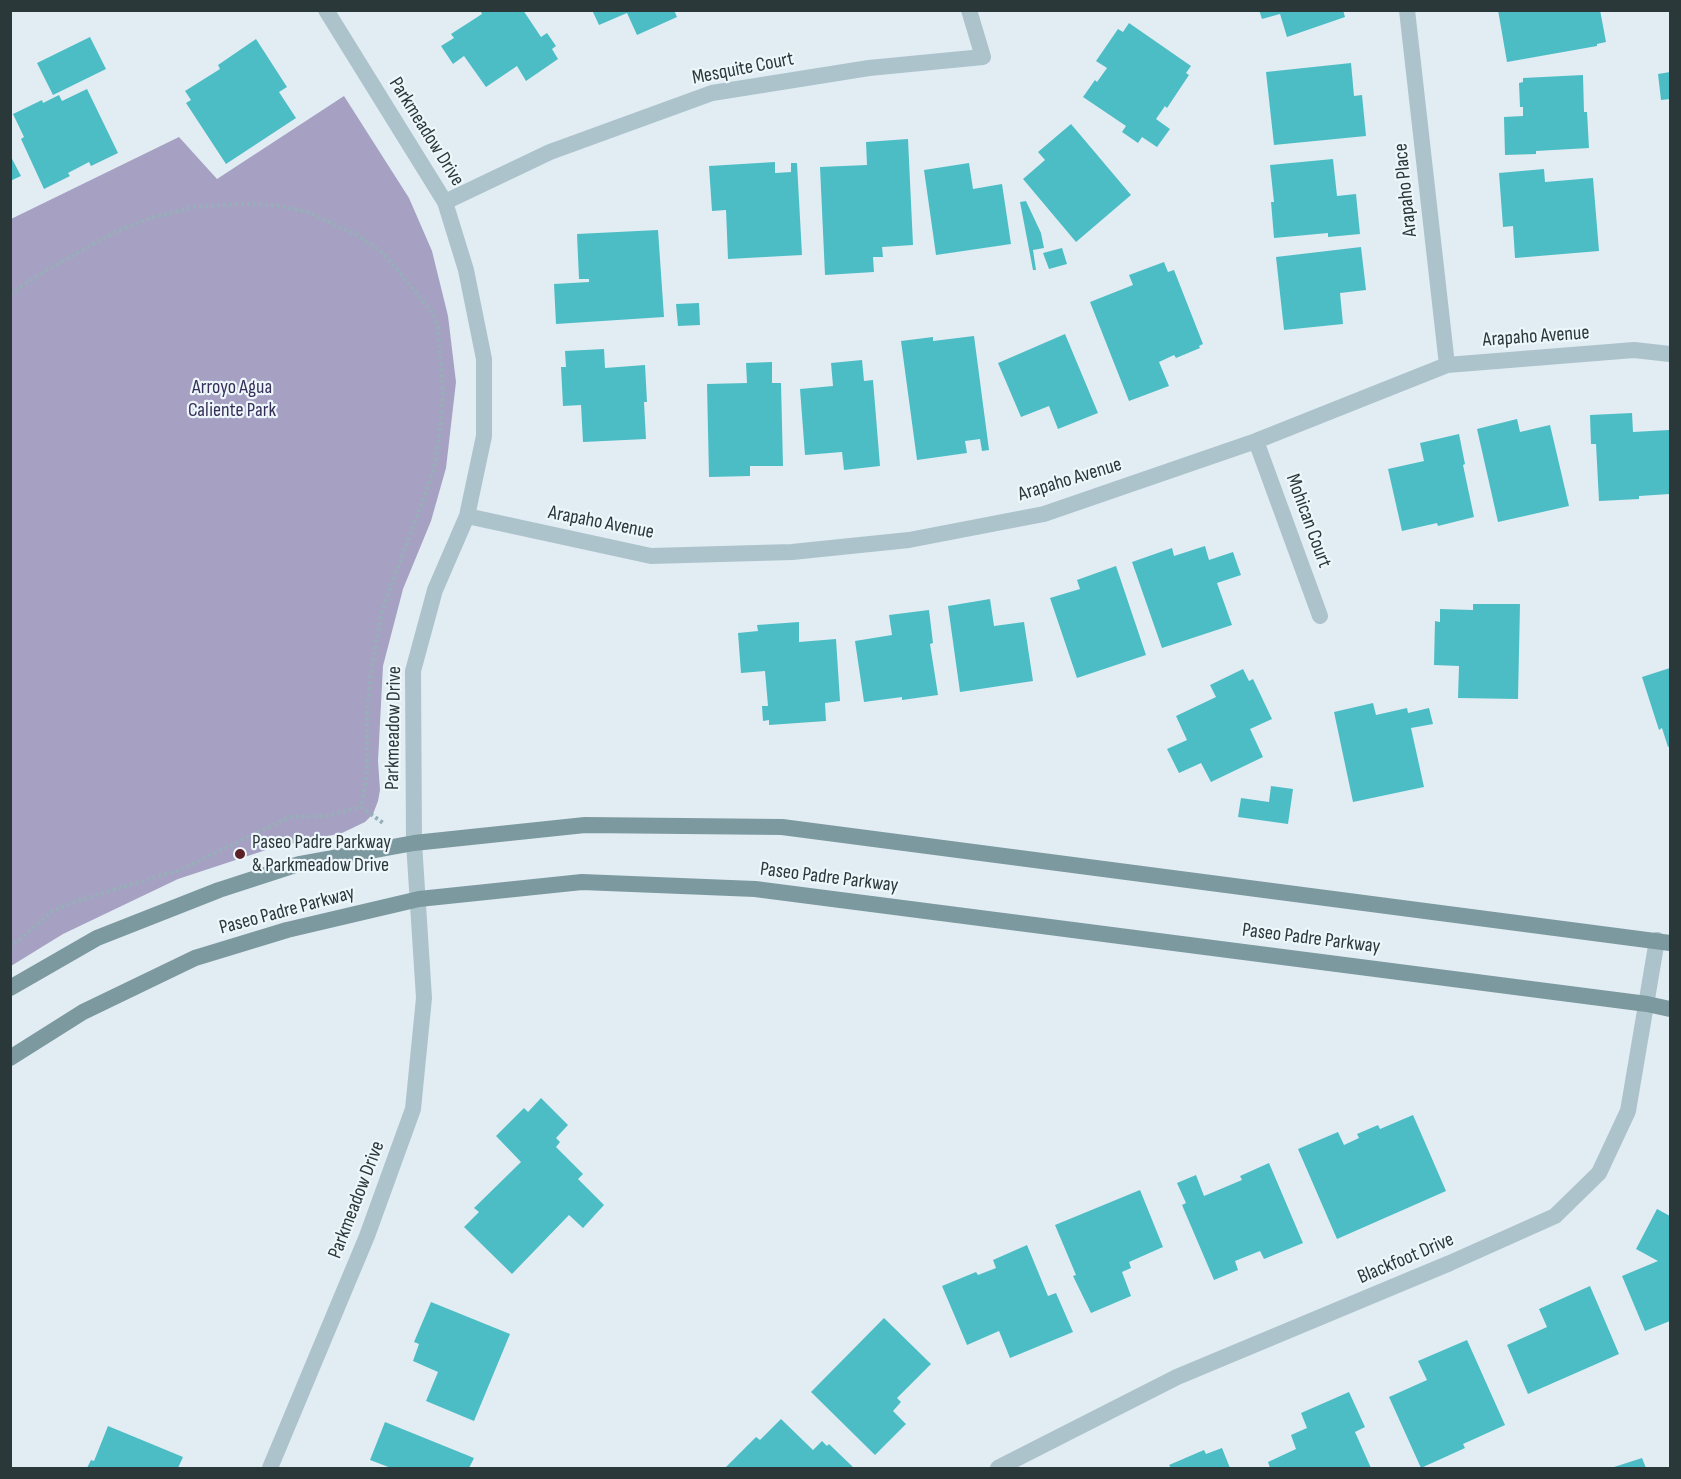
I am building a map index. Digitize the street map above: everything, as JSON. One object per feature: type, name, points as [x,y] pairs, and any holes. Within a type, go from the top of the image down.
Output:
[{"type":"main road","name":"Paseo Padre Parkway","points":[[10,988],[97,938],[219,890],[299,864],[414,843],[585,825],[782,827],[1664,941]]},
{"type":"main road","name":"Paseo Padre Parkway","points":[[10,1058],[83,1012],[195,958],[287,930],[419,899],[582,882],[755,889],[1647,1004],[1671,1009]]},
{"type":"street","name":"Parkmeadow Drive","points":[[270,1468],[367,1236],[413,1109],[424,998],[414,843],[413,671],[435,590],[467,516],[484,436],[484,360],[466,270],[445,202],[326,10]]},
{"type":"street","name":"Mesquite Court","points":[[445,202],[550,152],[712,93],[869,68],[983,57],[969,10]]},
{"type":"street","name":"Arapaho Place","points":[[1407,10],[1447,365]]},
{"type":"street","name":"Arapaho Avenue","points":[[467,516],[651,556],[792,552],[909,540],[1044,514],[1256,441],[1447,365],[1634,350],[1671,354]]},
{"type":"street","name":"Mohican Court","points":[[1256,441],[1320,616]]},
{"type":"street","name":"Blackfoot Drive","points":[[998,1468],[1177,1377],[1450,1263],[1555,1216],[1599,1173],[1628,1111],[1647,1004],[1664,941]]},
{"type":"path","points":[[10,294],[54,265],[113,233],[148,219],[194,207],[241,204],[276,205],[308,212],[357,235],[383,253],[433,313],[438,327],[442,393],[440,432],[432,475],[382,611],[371,672],[367,712],[367,774],[361,807]]},
{"type":"path","points":[[10,948],[54,910],[180,870],[290,817],[326,816],[361,807],[414,843]]},
{"type":"green space","name":"Arroyo Agua Caliente Park","points":[[344,96],[409,198],[432,251],[448,316],[456,382],[446,468],[431,521],[403,589],[383,666],[378,801],[373,814],[365,822],[342,833],[272,848],[178,879],[63,934],[11,966],[11,219],[179,137],[217,179]]},
{"type":"building","points":[[480,10],[523,10],[541,37],[547,33],[556,46],[552,49],[558,59],[526,81],[517,66],[486,87],[464,56],[453,64],[441,46],[454,38],[451,34],[482,14]]},
{"type":"building","points":[[592,10],[674,10],[677,17],[637,35],[627,13],[599,25]]},
{"type":"building","points":[[1259,10],[1343,10],[1345,17],[1287,37],[1280,14],[1262,19]]},
{"type":"building","points":[[1498,10],[1600,10],[1606,42],[1597,44],[1597,46],[1507,62]]},
{"type":"building","points":[[1129,23],[1191,66],[1186,73],[1189,75],[1167,108],[1165,106],[1156,119],[1170,129],[1157,147],[1142,137],[1138,143],[1122,132],[1126,126],[1083,97],[1107,68],[1096,61],[1118,29],[1123,32]]},
{"type":"building","points":[[90,37],[106,69],[53,95],[37,63]]},
{"type":"building","points":[[256,39],[287,87],[279,92],[296,118],[226,164],[186,103],[191,100],[185,91],[220,69],[218,65]]},
{"type":"building","points":[[1351,63],[1354,96],[1362,95],[1366,136],[1274,145],[1266,72]]},
{"type":"building","points":[[1670,72],[1670,99],[1661,100],[1658,74]]},
{"type":"building","points":[[1583,75],[1584,112],[1587,112],[1589,148],[1505,155],[1504,117],[1523,116],[1523,107],[1520,107],[1519,83],[1523,82],[1523,78]]},
{"type":"building","points":[[87,89],[118,153],[91,166],[89,162],[68,173],[70,176],[44,189],[21,139],[24,137],[13,114],[42,100],[43,103],[59,95],[62,101]]},
{"type":"building","points":[[1071,124],[1131,195],[1076,242],[1023,179],[1045,160],[1038,152]]},
{"type":"building","points":[[908,139],[913,245],[882,247],[883,257],[873,257],[874,272],[825,275],[820,167],[867,165],[866,142]]},
{"type":"building","points":[[10,155],[21,176],[10,181]]},
{"type":"building","points":[[1333,159],[1337,196],[1356,194],[1360,234],[1328,237],[1328,233],[1274,238],[1271,202],[1274,202],[1270,165]]},
{"type":"building","points":[[775,162],[775,173],[791,172],[791,163],[797,163],[802,255],[728,259],[726,210],[712,211],[709,166]]},
{"type":"building","points":[[969,163],[973,189],[1002,184],[1011,244],[936,255],[924,170]]},
{"type":"building","points":[[1544,169],[1545,182],[1593,178],[1599,251],[1515,258],[1513,226],[1503,227],[1499,173]]},
{"type":"building","points":[[1026,201],[1041,233],[1044,248],[1033,250],[1036,270],[1033,270],[1020,202]]},
{"type":"building","points":[[658,230],[664,317],[556,324],[554,284],[589,282],[589,279],[579,279],[577,234]]},
{"type":"building","points":[[1361,247],[1366,290],[1340,293],[1343,324],[1284,330],[1276,257]]},
{"type":"building","points":[[1062,248],[1067,264],[1049,269],[1043,253]]},
{"type":"building","points":[[1164,262],[1168,272],[1174,270],[1203,344],[1199,346],[1200,348],[1176,358],[1174,355],[1159,362],[1169,386],[1129,401],[1090,302],[1133,285],[1129,275]]},
{"type":"building","points":[[699,303],[700,325],[678,326],[676,304]]},
{"type":"building","points":[[1065,334],[1098,413],[1058,429],[1049,406],[1021,417],[998,363]]},
{"type":"building","points":[[974,336],[989,450],[982,451],[980,439],[965,441],[967,453],[917,460],[901,341],[933,337],[933,341]]},
{"type":"building","points":[[604,349],[605,368],[645,365],[646,439],[583,442],[581,405],[563,406],[561,367],[566,367],[565,351]]},
{"type":"building","points":[[862,360],[864,381],[873,380],[880,466],[844,470],[842,452],[805,455],[800,389],[833,386],[831,363]]},
{"type":"building","points":[[772,362],[772,383],[781,383],[783,466],[750,466],[750,476],[709,477],[707,384],[747,383],[746,363]]},
{"type":"building","points":[[1632,413],[1633,432],[1669,430],[1670,494],[1639,496],[1639,499],[1599,501],[1596,444],[1591,444],[1590,415]]},
{"type":"building","points":[[1517,419],[1520,432],[1550,425],[1569,506],[1498,522],[1477,429]]},
{"type":"building","points":[[1459,434],[1474,517],[1438,526],[1437,523],[1402,531],[1388,469],[1424,461],[1420,443]]},
{"type":"building","points":[[1205,546],[1209,560],[1233,552],[1241,575],[1217,583],[1232,625],[1162,648],[1132,562],[1172,548],[1174,556]]},
{"type":"building","points":[[1116,566],[1146,655],[1077,678],[1050,598],[1080,589],[1077,580]]},
{"type":"building","points":[[990,599],[994,626],[1024,622],[1033,681],[960,692],[948,606]]},
{"type":"building","points":[[1473,604],[1520,604],[1518,699],[1458,698],[1459,666],[1434,665],[1435,621],[1440,622],[1440,609],[1473,610]]},
{"type":"building","points":[[929,610],[933,643],[930,644],[938,695],[864,702],[855,641],[892,635],[889,615]]},
{"type":"building","points":[[799,622],[799,642],[836,639],[840,701],[825,703],[826,721],[769,725],[769,720],[763,721],[762,706],[768,706],[765,671],[741,673],[738,633],[758,631],[757,625]]},
{"type":"building","points":[[1670,668],[1670,746],[1668,747],[1662,728],[1659,730],[1642,677]]},
{"type":"building","points":[[1243,669],[1249,681],[1253,679],[1272,719],[1250,729],[1263,757],[1211,782],[1201,763],[1179,773],[1167,749],[1187,740],[1176,716],[1216,697],[1210,685]]},
{"type":"building","points":[[1373,703],[1376,715],[1407,708],[1408,713],[1429,708],[1433,724],[1411,728],[1424,787],[1353,802],[1334,712]]},
{"type":"building","points":[[1271,786],[1293,789],[1288,824],[1238,817],[1241,798],[1269,802]]},
{"type":"building","points":[[541,1098],[568,1125],[556,1138],[560,1142],[556,1147],[583,1174],[578,1179],[604,1205],[583,1228],[569,1215],[512,1274],[464,1227],[479,1212],[474,1208],[521,1162],[496,1136],[524,1108],[528,1112]]},
{"type":"building","points":[[1413,1115],[1446,1191],[1337,1239],[1298,1149],[1338,1132],[1344,1145],[1359,1138],[1357,1134],[1378,1125],[1380,1129]]},
{"type":"building","points":[[1269,1163],[1303,1243],[1264,1259],[1260,1251],[1235,1261],[1238,1270],[1214,1280],[1182,1205],[1186,1203],[1177,1183],[1196,1175],[1204,1196],[1242,1180],[1240,1176]]},
{"type":"building","points":[[1140,1190],[1163,1247],[1129,1262],[1131,1268],[1122,1272],[1131,1296],[1091,1313],[1073,1276],[1076,1275],[1055,1225]]},
{"type":"building","points":[[1657,1209],[1670,1216],[1670,1321],[1645,1331],[1622,1276],[1658,1261],[1636,1249]]},
{"type":"building","points":[[1027,1245],[1048,1296],[1056,1293],[1073,1332],[1010,1358],[999,1331],[967,1345],[942,1286],[976,1272],[978,1275],[996,1268],[993,1260]]},
{"type":"building","points":[[1590,1286],[1619,1354],[1528,1394],[1507,1345],[1547,1327],[1539,1309]]},
{"type":"building","points":[[431,1302],[510,1334],[474,1421],[426,1401],[438,1372],[413,1361],[419,1344],[414,1342]]},
{"type":"building","points":[[884,1318],[931,1364],[897,1398],[901,1402],[893,1411],[906,1424],[875,1455],[811,1392]]},
{"type":"building","points":[[1467,1340],[1505,1425],[1463,1444],[1465,1448],[1421,1468],[1389,1397],[1427,1380],[1418,1361]]},
{"type":"building","points":[[1349,1392],[1365,1427],[1355,1432],[1371,1468],[1270,1468],[1268,1462],[1296,1449],[1291,1435],[1307,1428],[1301,1413]]},
{"type":"building","points":[[781,1419],[813,1450],[822,1441],[827,1446],[829,1444],[854,1468],[725,1468],[756,1437],[760,1440]]},
{"type":"building","points":[[385,1422],[474,1458],[469,1468],[391,1468],[370,1460]]},
{"type":"building","points":[[108,1426],[183,1457],[178,1468],[87,1468],[91,1460],[94,1461]]},
{"type":"building","points":[[1222,1448],[1230,1468],[1171,1468],[1169,1465],[1204,1450],[1206,1454]]},
{"type":"building","points":[[1642,1458],[1646,1468],[1611,1468]]},
{"type":"place","name":"Paseo Padre Parkway & Parkmeadow Drive","points":[[240,854]]}]
